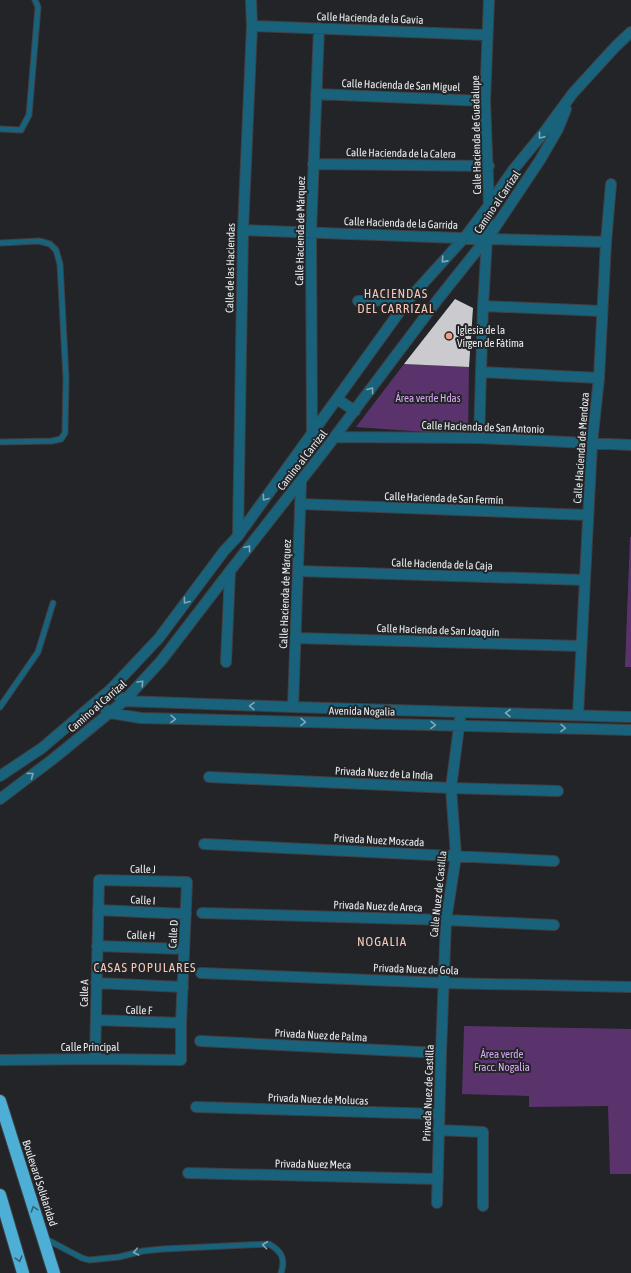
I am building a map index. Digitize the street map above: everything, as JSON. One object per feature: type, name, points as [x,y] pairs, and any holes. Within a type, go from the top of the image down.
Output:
[{"type":"highway","name":"Boulevard Solidaridad","points":[[0,1102],[54,1273]]},
{"type":"highway","points":[[0,1194],[23,1273]]},
{"type":"street","name":"Calle de las Haciendas","points":[[238,536],[243,230],[252,26],[251,0]]},
{"type":"street","name":"Calle Hacienda de Guadalupe","points":[[479,438],[483,306],[489,205],[489,166],[485,101],[489,0]]},
{"type":"street","name":"Calle Hacienda de la Gavia","points":[[252,26],[487,35]]},
{"type":"street","name":"Calle Hacienda de Márquez","points":[[312,434],[311,232],[319,28]]},
{"type":"street","name":"Camino al Carrizal","points":[[0,776],[42,748],[97,702],[159,638],[224,551],[238,536],[408,300],[465,237],[513,170],[545,131],[573,93],[616,46],[631,32]]},
{"type":"street","name":"Camino al Carrizal","points":[[0,799],[124,701],[161,661],[301,482],[439,298],[487,239],[540,160],[558,129],[573,93]]},
{"type":"street","name":"Calle Hacienda de San Miguel","points":[[316,94],[485,101]]},
{"type":"street","name":"Calle Hacienda de la Calera","points":[[313,164],[489,166]]},
{"type":"street","name":"Calle Hacienda de Mendoza","points":[[578,714],[592,443],[599,378],[606,242],[611,184]]},
{"type":"street","name":"Calle Hacienda de la Garrida","points":[[243,230],[606,242]]},
{"type":"street","points":[[358,301],[408,300]]},
{"type":"street","points":[[483,306],[602,311]]},
{"type":"street","points":[[481,372],[599,378]]},
{"type":"street","points":[[337,399],[355,411]]},
{"type":"street","name":"Calle Hacienda de San Antonio","points":[[335,437],[479,438],[631,445]]},
{"type":"street","name":"Calle Hacienda de Márquez","points":[[293,707],[301,482]]},
{"type":"street","name":"Calle Hacienda de San Fermín","points":[[300,504],[588,515]]},
{"type":"street","points":[[226,662],[230,571]]},
{"type":"street","name":"Calle Hacienda de la Caja","points":[[298,571],[585,580]]},
{"type":"street","name":"Calle Hacienda de San Joaquín","points":[[295,638],[581,646]]},
{"type":"street","points":[[111,689],[124,701]]},
{"type":"street","name":"Avenida Nogalia","points":[[124,701],[460,712],[578,714],[631,717]]},
{"type":"street","points":[[97,702],[110,713]]},
{"type":"street","name":"Calle Nuez de Castilla","points":[[444,982],[446,920],[456,856],[451,788],[460,712]]},
{"type":"street","name":"Avenida Nogalia","points":[[110,713],[141,718],[631,730]]},
{"type":"street","name":"Privada Nuez de La India","points":[[209,778],[558,791]]},
{"type":"street","name":"Privada Nuez Moscada","points":[[204,844],[554,861]]},
{"type":"street","name":"Calle J","points":[[99,880],[187,882]]},
{"type":"street","name":"Calle A","points":[[95,1059],[99,880]]},
{"type":"street","name":"Calle D","points":[[180,1060],[187,882]]},
{"type":"street","name":"Calle I","points":[[98,910],[186,914]]},
{"type":"street","name":"Privada Nuez de Areca","points":[[202,913],[446,920],[554,925]]},
{"type":"street","name":"Calle H","points":[[97,946],[184,949]]},
{"type":"street","name":"Privada Nuez de Gola","points":[[201,973],[631,987]]},
{"type":"street","name":"Privada Nuez de Castilla","points":[[437,1203],[438,1130],[440,1114],[444,982]]},
{"type":"street","points":[[96,984],[183,987]]},
{"type":"street","name":"Calle F","points":[[96,1020],[181,1023]]},
{"type":"street","name":"Privada Nuez de Palma","points":[[200,1041],[441,1053]]},
{"type":"street","name":"Calle Principal","points":[[0,1060],[180,1060]]},
{"type":"street","name":"Privada Nuez de Molucas","points":[[196,1107],[440,1114]]},
{"type":"street","points":[[438,1130],[483,1132],[483,1206]]},
{"type":"street","name":"Privada Nuez Meca","points":[[188,1173],[438,1179]]},
{"type":"lane","points":[[0,129],[21,130],[29,115],[38,7],[35,0]]},
{"type":"lane","points":[[0,243],[39,241],[50,244],[56,250],[60,264],[66,378],[66,422],[65,433],[61,439],[52,441],[0,442]]},
{"type":"lane","points":[[0,707],[38,652],[53,603]]},
{"type":"lane","points":[[43,1237],[88,1260],[118,1257],[143,1251],[269,1244],[278,1249],[282,1258],[283,1267],[281,1273]]},
{"type":"green space","name":"Área verde Hdas","points":[[404,364],[469,367],[468,435],[356,427]]},
{"type":"green space","points":[[630,537],[631,667],[625,667]]},
{"type":"green space","name":"Área verde Fracc. Nogalia","points":[[464,1026],[631,1029],[631,1174],[610,1174],[608,1106],[529,1107],[529,1096],[462,1094]]},
{"type":"building","name":"Iglesia de la Virgen de Fátima","points":[[455,299],[473,308],[469,367],[404,364]]},
{"type":"place","name":"Iglesia de la Virgen de Fátima","points":[[449,336]]},
{"type":"district","name":"HACIENDAS DEL CARRIZAL","points":[[396,300]]},
{"type":"district","name":"NOGALIA","points":[[382,941]]},
{"type":"district","name":"CASAS POPULARES","points":[[145,967]]}]
